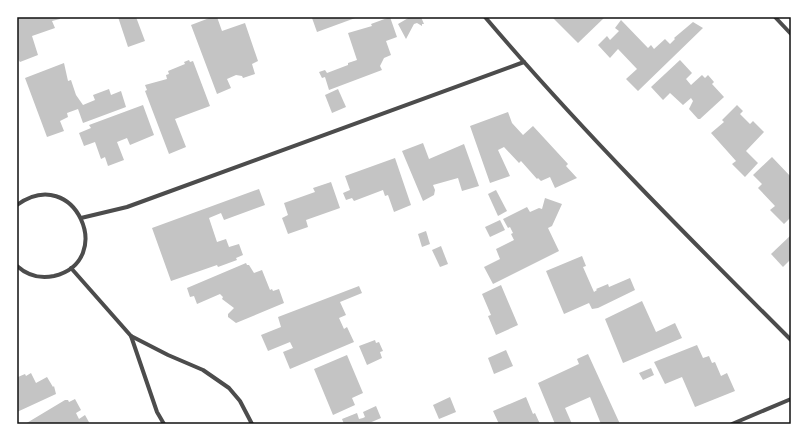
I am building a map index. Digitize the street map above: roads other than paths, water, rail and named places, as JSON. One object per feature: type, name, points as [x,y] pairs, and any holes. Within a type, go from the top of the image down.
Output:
[{"type":"street","points":[[485,17],[614,162],[791,340]]},
{"type":"street","points":[[775,17],[791,34]]},
{"type":"street","points":[[81,218],[127,207],[524,62]]},
{"type":"street","points":[[17,204],[33,197],[46,195],[59,197],[70,204],[81,218],[85,232],[84,249],[79,259],[71,268],[60,274],[47,277],[34,276],[17,266]]},
{"type":"street","points":[[71,268],[131,336],[168,355],[203,370],[229,388],[240,401],[252,424]]},
{"type":"street","points":[[131,336],[157,412],[164,424]]},
{"type":"street","points":[[732,424],[791,399]]}]
